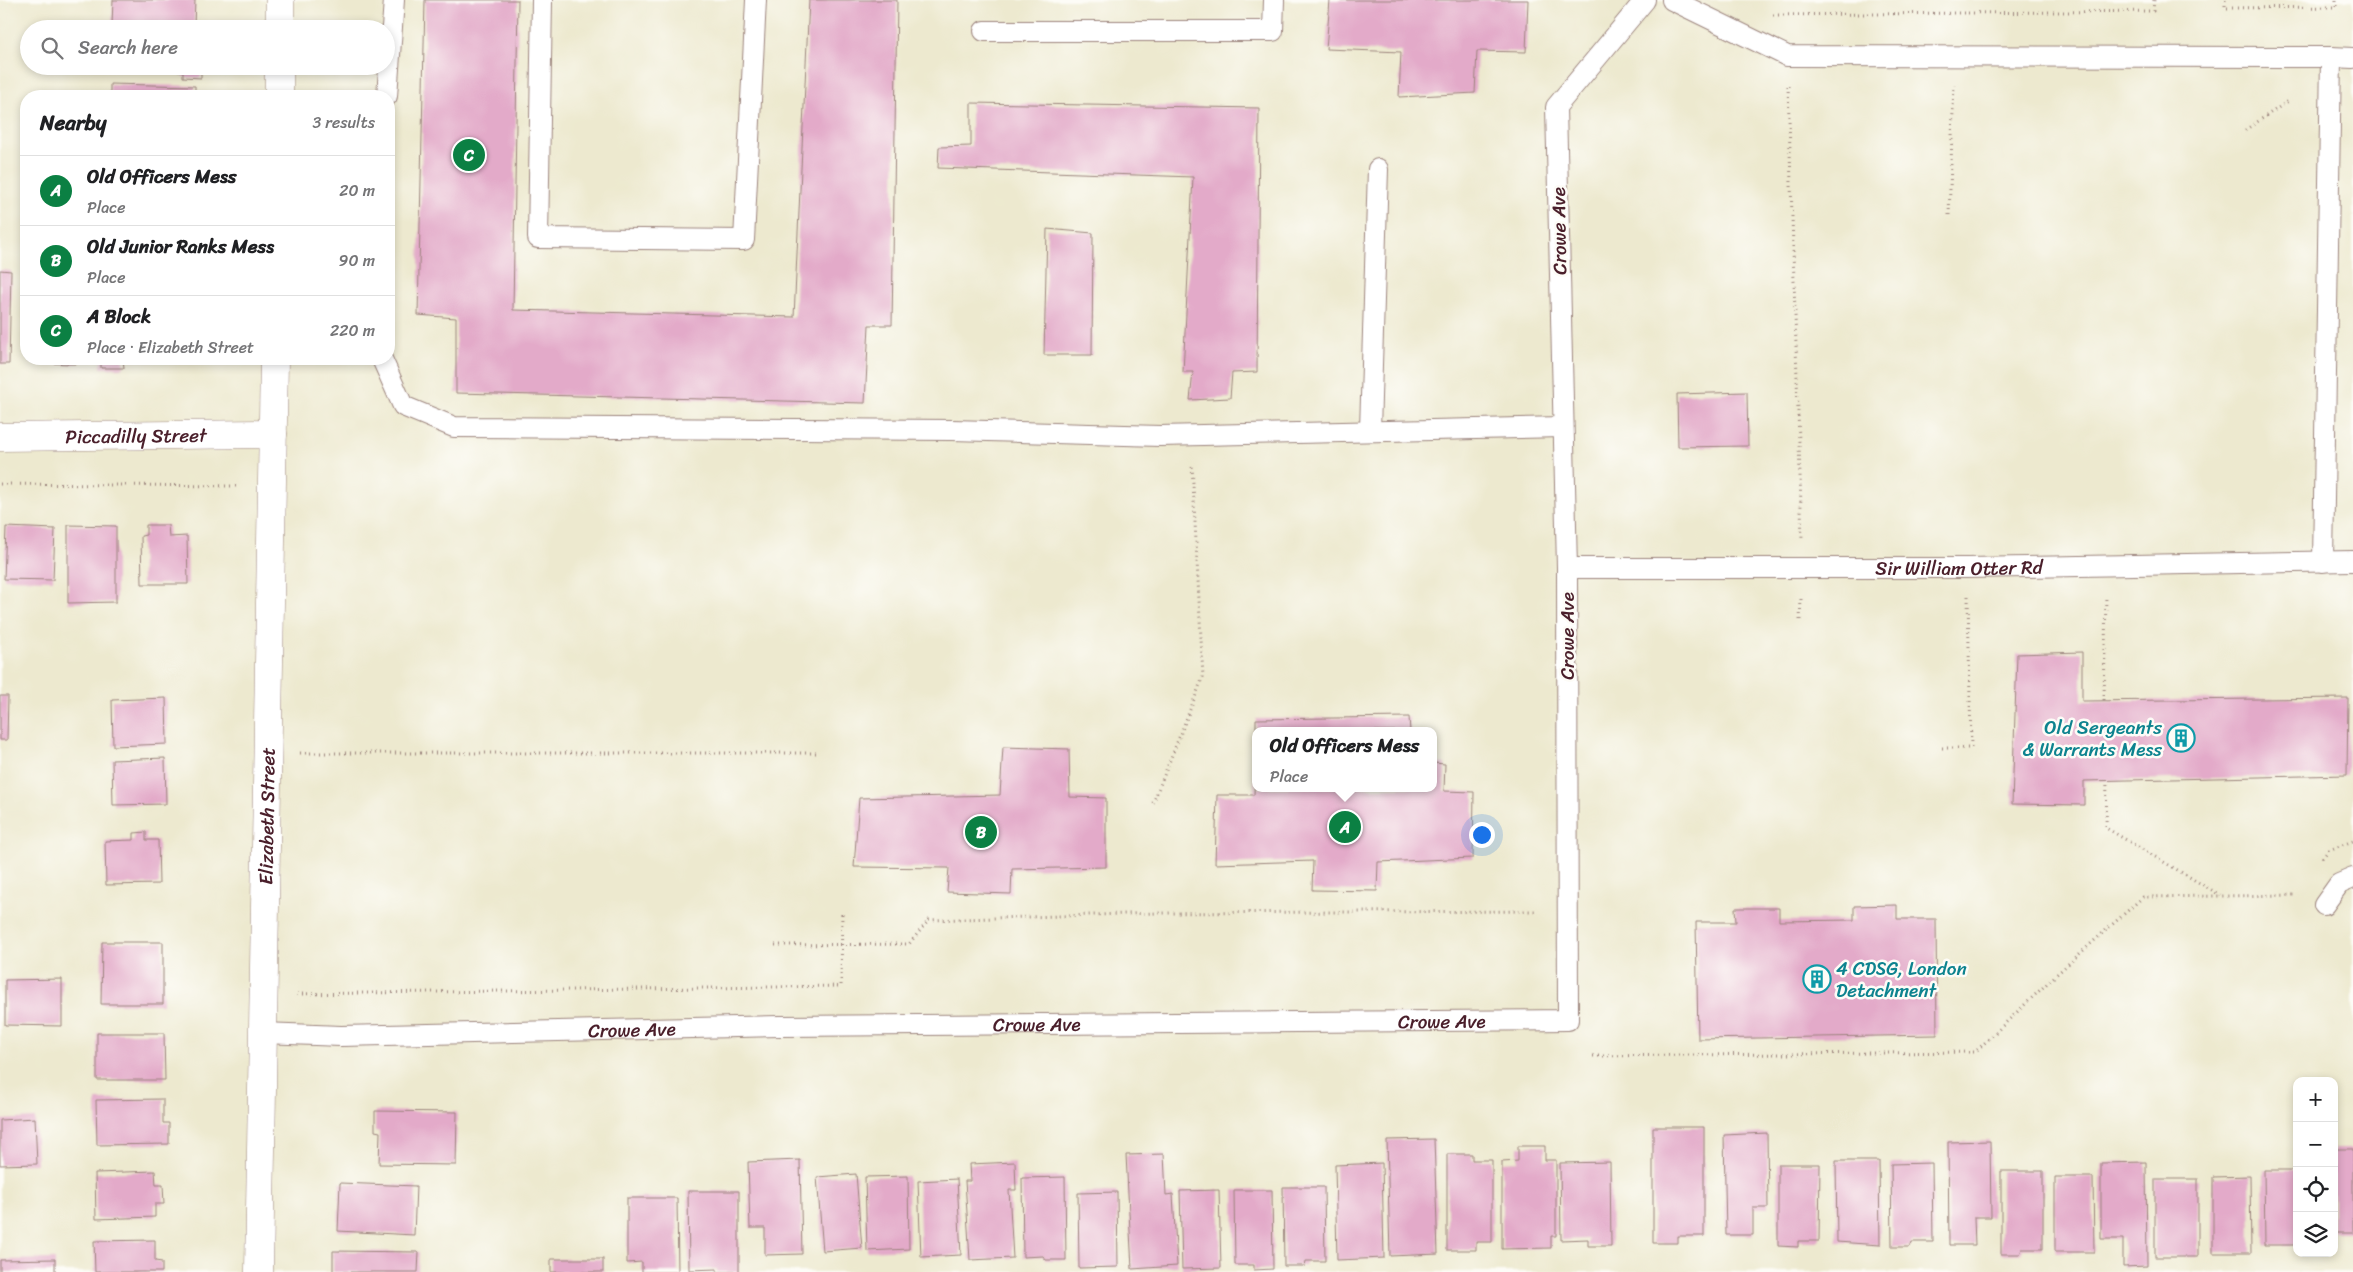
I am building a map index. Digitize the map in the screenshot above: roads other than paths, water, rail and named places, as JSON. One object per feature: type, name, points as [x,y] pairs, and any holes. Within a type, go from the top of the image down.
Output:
[{"type":"street","points":[[280,0],[280,20]]},
{"type":"street","points":[[279,75],[279,90]]},
{"type":"street","name":"Elizabeth Street","points":[[259,1272],[274,365]]},
{"type":"street","name":"Piccadilly Street","points":[[0,438],[273,434]]},
{"type":"lane","points":[[393,20],[394,0]]},
{"type":"lane","points":[[542,0],[538,238],[734,240],[744,240],[756,0]]},
{"type":"lane","points":[[984,32],[1273,30],[1274,0]]},
{"type":"lane","name":"Crowe Ave","points":[[263,1033],[341,1036],[780,1026],[1568,1020],[1567,568],[1556,107],[1645,0]]},
{"type":"lane","points":[[1672,0],[1787,56],[2353,58]]},
{"type":"lane","points":[[2323,562],[2331,57]]},
{"type":"lane","points":[[387,90],[389,75]]},
{"type":"lane","points":[[1370,430],[1378,169]]},
{"type":"lane","points":[[385,365],[403,406],[454,427],[952,430],[1160,436],[1563,427]]},
{"type":"lane","name":"Sir William Otter Rd","points":[[1567,568],[1967,568],[2353,561]]},
{"type":"lane","points":[[2324,905],[2339,884],[2353,878]]},
{"type":"place","name":"A Block","points":[[469,155]]},
{"type":"place","name":"Old Sergeants & Warrants Mess","points":[[2181,738]]},
{"type":"place","name":"Old Officers Mess","points":[[1345,827]]},
{"type":"place","name":"Old Junior Ranks Mess","points":[[981,832]]},
{"type":"place","name":"4 CDSG, London Detachment","points":[[1817,979]]}]
